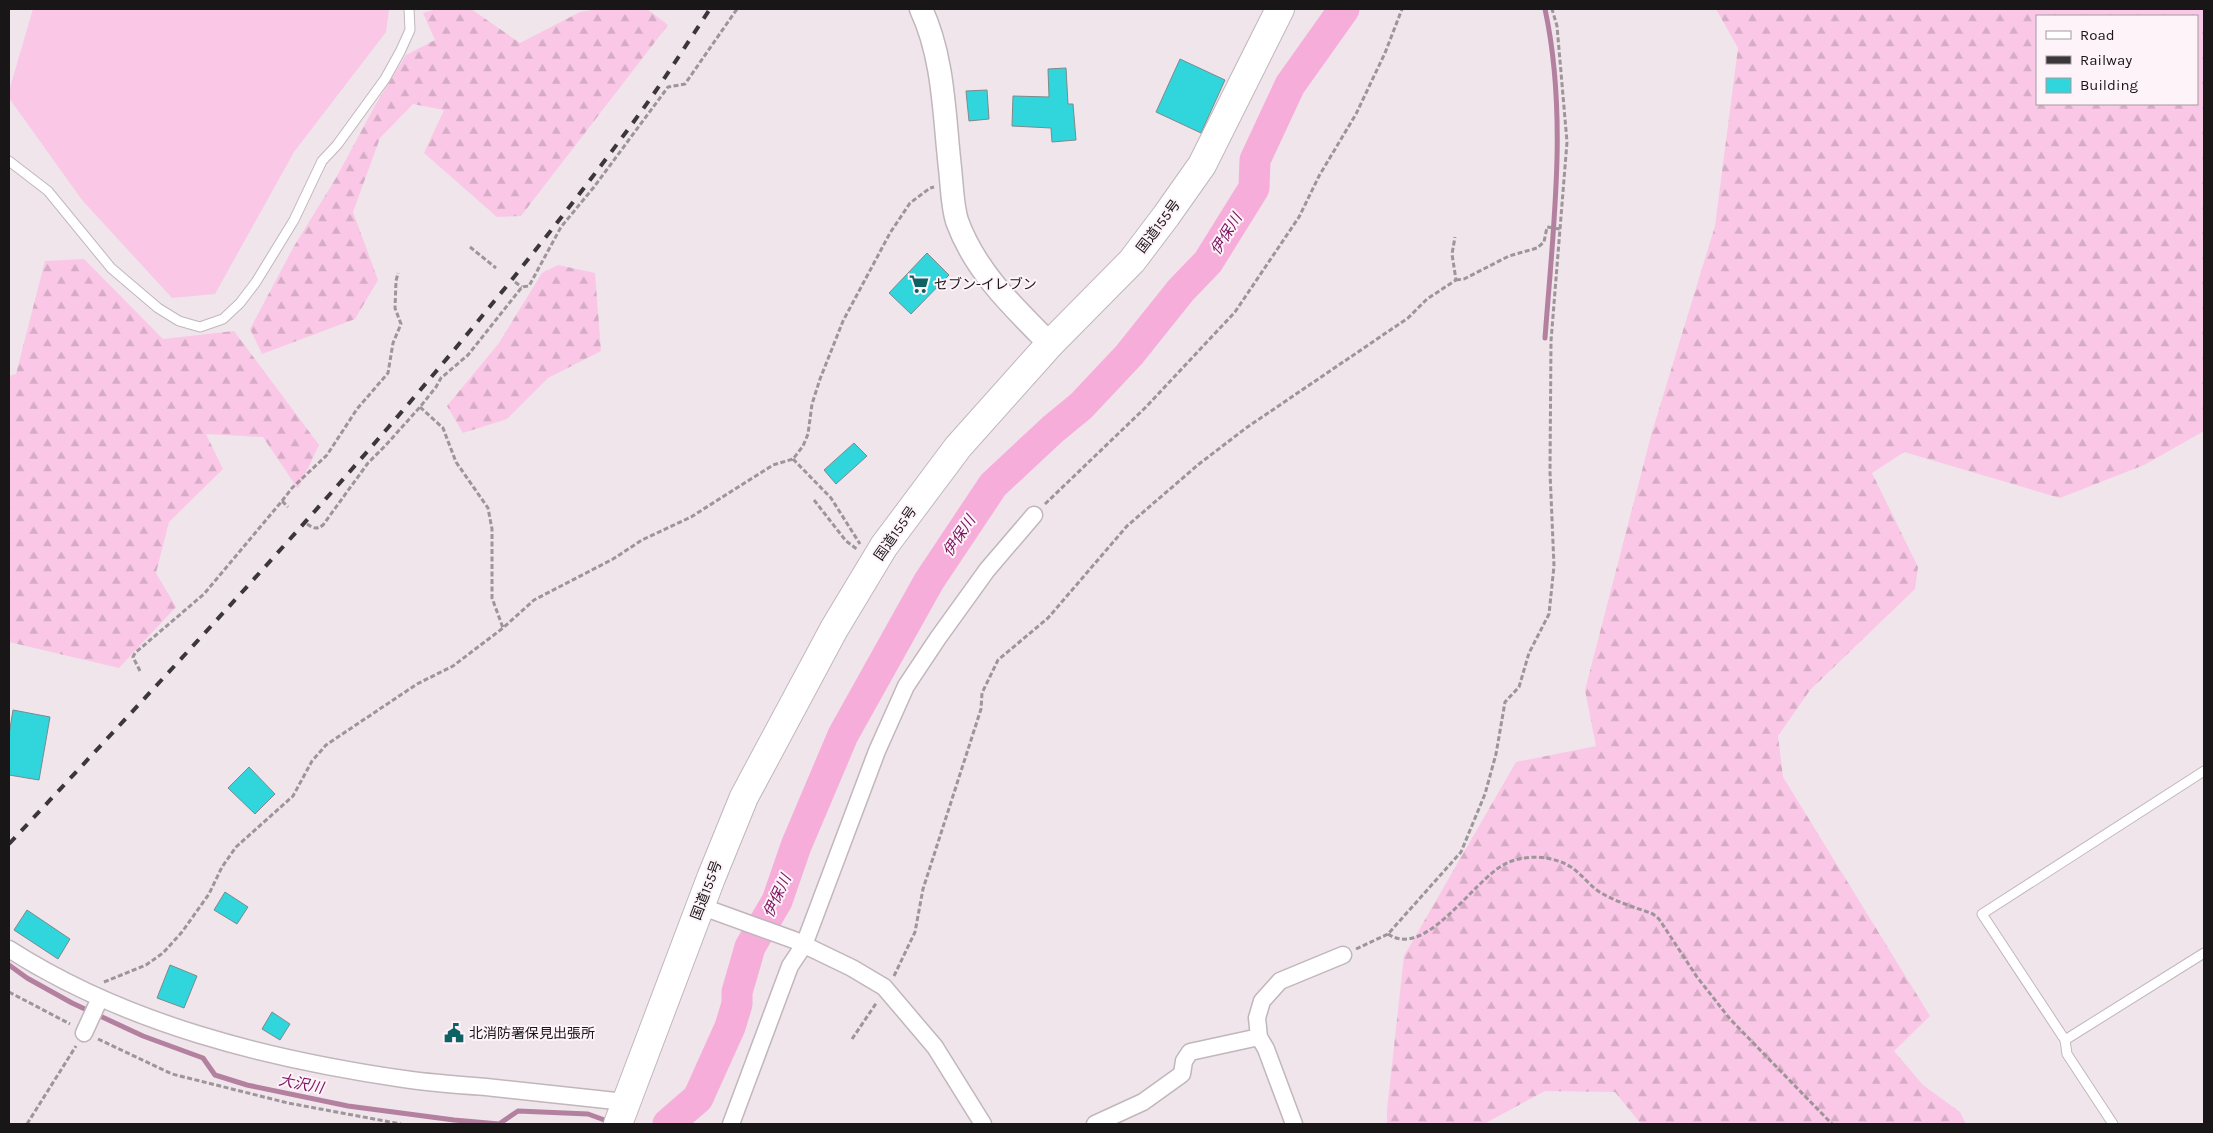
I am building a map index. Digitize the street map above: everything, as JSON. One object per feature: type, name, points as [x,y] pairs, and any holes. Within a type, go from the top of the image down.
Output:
[{"type":"highway","name":"国道155号","points":[[622,1113],[700,906],[744,797],[834,629],[884,546],[958,447],[1050,344],[1132,261],[1166,216],[1202,165],[1280,9]]},
{"type":"street","points":[[921,9],[927,22],[938,61],[957,220],[977,263],[1006,299],[1050,344]]},
{"type":"street","points":[[731,1124],[799,943],[877,751],[906,686],[987,570],[1034,515]]},
{"type":"street","points":[[700,906],[799,943],[852,968],[886,989],[935,1047],[983,1124]]},
{"type":"street","points":[[9,949],[96,1000],[160,1022],[231,1043],[330,1067],[622,1113]]},
{"type":"street","points":[[1294,1124],[1266,1049],[1259,1037],[1257,1018],[1262,1001],[1270,990],[1291,976],[1343,955]]},
{"type":"street","points":[[84,1033],[96,1000]]},
{"type":"street","points":[[1095,1124],[1143,1102],[1182,1074],[1184,1062],[1190,1052],[1259,1037]]},
{"type":"lane","points":[[9,160],[48,191],[111,268],[158,308],[179,321],[200,327],[223,319],[240,303],[256,282],[294,220],[322,161],[337,145],[385,79],[410,30],[410,9]]},
{"type":"lane","points":[[2113,1124],[2067,1054],[2065,1040],[1982,914],[2204,772]]},
{"type":"lane","points":[[2065,1040],[2204,953]]},
{"type":"path","points":[[307,524],[314,528],[319,528],[323,525],[368,463],[420,406],[441,378],[468,355],[522,287],[529,286],[561,228],[594,188],[668,87],[685,84],[737,9]]},
{"type":"path","points":[[1034,515],[1146,406],[1235,312],[1299,217],[1319,176],[1356,114],[1386,53],[1402,9]]},
{"type":"path","points":[[1343,955],[1388,934],[1462,852],[1485,794],[1496,754],[1505,702],[1519,687],[1530,653],[1549,614],[1554,566],[1550,472],[1551,341],[1567,142],[1557,26],[1552,9]]},
{"type":"path","points":[[96,1000],[105,981],[146,964],[163,953],[182,932],[210,894],[222,867],[236,847],[293,796],[312,761],[326,745],[417,684],[453,666],[503,628],[534,600],[613,559],[642,540],[691,517],[773,466],[793,459],[803,446],[808,434],[812,404],[828,356],[843,321],[890,233],[910,203],[930,188],[952,186]]},
{"type":"path","points":[[852,1039],[893,979],[915,932],[923,888],[981,709],[982,693],[998,660],[1048,618],[1127,526],[1199,464],[1246,428],[1408,318],[1427,298],[1456,280],[1464,279],[1509,256],[1538,248],[1544,242],[1547,227],[1560,229]]},
{"type":"path","points":[[1454,237],[1452,254],[1456,280]]},
{"type":"path","points":[[470,247],[496,268]]},
{"type":"path","points":[[140,671],[133,657],[135,653],[204,594],[292,488],[327,455],[357,409],[388,373],[393,343],[401,324],[395,308],[398,273]]},
{"type":"path","points":[[515,282],[522,287]]},
{"type":"path","points":[[420,406],[443,428],[456,462],[488,508],[492,529],[492,598],[503,628]]},
{"type":"path","points":[[793,459],[831,498],[863,550],[858,550],[846,541],[814,500]]},
{"type":"path","points":[[282,501],[288,507]]},
{"type":"path","points":[[1388,934],[1394,938],[1406,939],[1422,935],[1435,928],[1487,876],[1504,864],[1523,858],[1556,860],[1570,867],[1603,894],[1653,914],[1659,919],[1697,976],[1730,1019],[1832,1124]]},
{"type":"path","points":[[9,992],[84,1033],[172,1074],[288,1103],[401,1124]]},
{"type":"path","points":[[27,1124],[84,1033]]},
{"type":"green space","points":[[33,9],[389,10],[386,32],[294,152],[215,294],[172,298],[82,200],[9,98],[9,91]]},
{"type":"green space","points":[[437,9],[471,9],[520,43],[580,12],[598,9],[647,9],[668,25],[521,216],[497,217],[424,153],[444,110],[413,104],[380,138],[353,212],[378,280],[355,319],[262,354],[250,329],[293,248],[336,178],[377,102],[406,55],[435,40],[423,13]]},
{"type":"green space","points":[[1716,9],[2204,9],[2204,431],[2144,465],[2060,498],[1904,452],[1872,473],[1918,567],[1915,589],[1810,690],[1778,736],[1783,777],[1930,1016],[1894,1051],[1923,1085],[1960,1112],[1966,1124],[1641,1124],[1615,1092],[1545,1091],[1484,1124],[1387,1124],[1404,956],[1516,762],[1596,746],[1585,690],[1652,432],[1715,226],[1738,48]]},
{"type":"green space","points":[[84,259],[163,339],[234,331],[319,445],[298,489],[263,437],[206,434],[223,469],[169,522],[156,573],[176,607],[119,668],[9,642],[9,376],[16,374],[45,261]]},
{"type":"green space","points":[[558,265],[595,273],[601,351],[548,378],[507,419],[463,433],[447,406],[499,343],[542,273]]},
{"type":"building","points":[[1180,59],[1225,80],[1201,133],[1156,112]]},
{"type":"building","points":[[1066,68],[1068,104],[1073,104],[1076,140],[1052,142],[1051,128],[1012,126],[1013,96],[1049,97],[1048,69]]},
{"type":"building","points":[[987,90],[989,119],[969,121],[966,91]]},
{"type":"building","name":"セブン-イレブン","points":[[927,253],[949,275],[911,314],[889,293]]},
{"type":"building","points":[[854,443],[867,456],[836,484],[824,470]]},
{"type":"building","points":[[13,710],[50,717],[39,780],[9,775],[9,735]]},
{"type":"building","points":[[249,767],[275,794],[255,814],[228,788]]},
{"type":"building","points":[[225,892],[248,907],[237,924],[214,910]]},
{"type":"building","points":[[27,910],[70,939],[58,959],[14,930]]},
{"type":"building","points":[[170,965],[197,976],[184,1008],[157,998]]},
{"type":"building","points":[[272,1012],[290,1024],[280,1040],[262,1029]]},
{"type":"waterway","name":"伊保川","points":[[668,1124],[698,1098],[730,1027],[737,1004],[737,992],[750,947],[777,901],[796,846],[843,735],[929,581],[993,485],[1053,429],[1081,406],[1129,355],[1181,290],[1208,262],[1254,188],[1255,160],[1290,85],[1344,9]]},
{"type":"waterway","points":[[1545,9],[1552,49],[1556,90],[1557,173],[1545,338]]},
{"type":"waterway","name":"大沢川","points":[[9,965],[27,978],[72,1003],[143,1036],[203,1058],[215,1075],[247,1085],[348,1106],[454,1120],[499,1124],[518,1111],[588,1114],[610,1122]]},
{"type":"railway","points":[[9,844],[256,577],[416,394],[570,206],[643,109],[710,9]]},
{"type":"place","name":"セブン-イレブン","points":[[919,284]]},
{"type":"place","name":"北消防署保見出張所","points":[[454,1033]]}]
